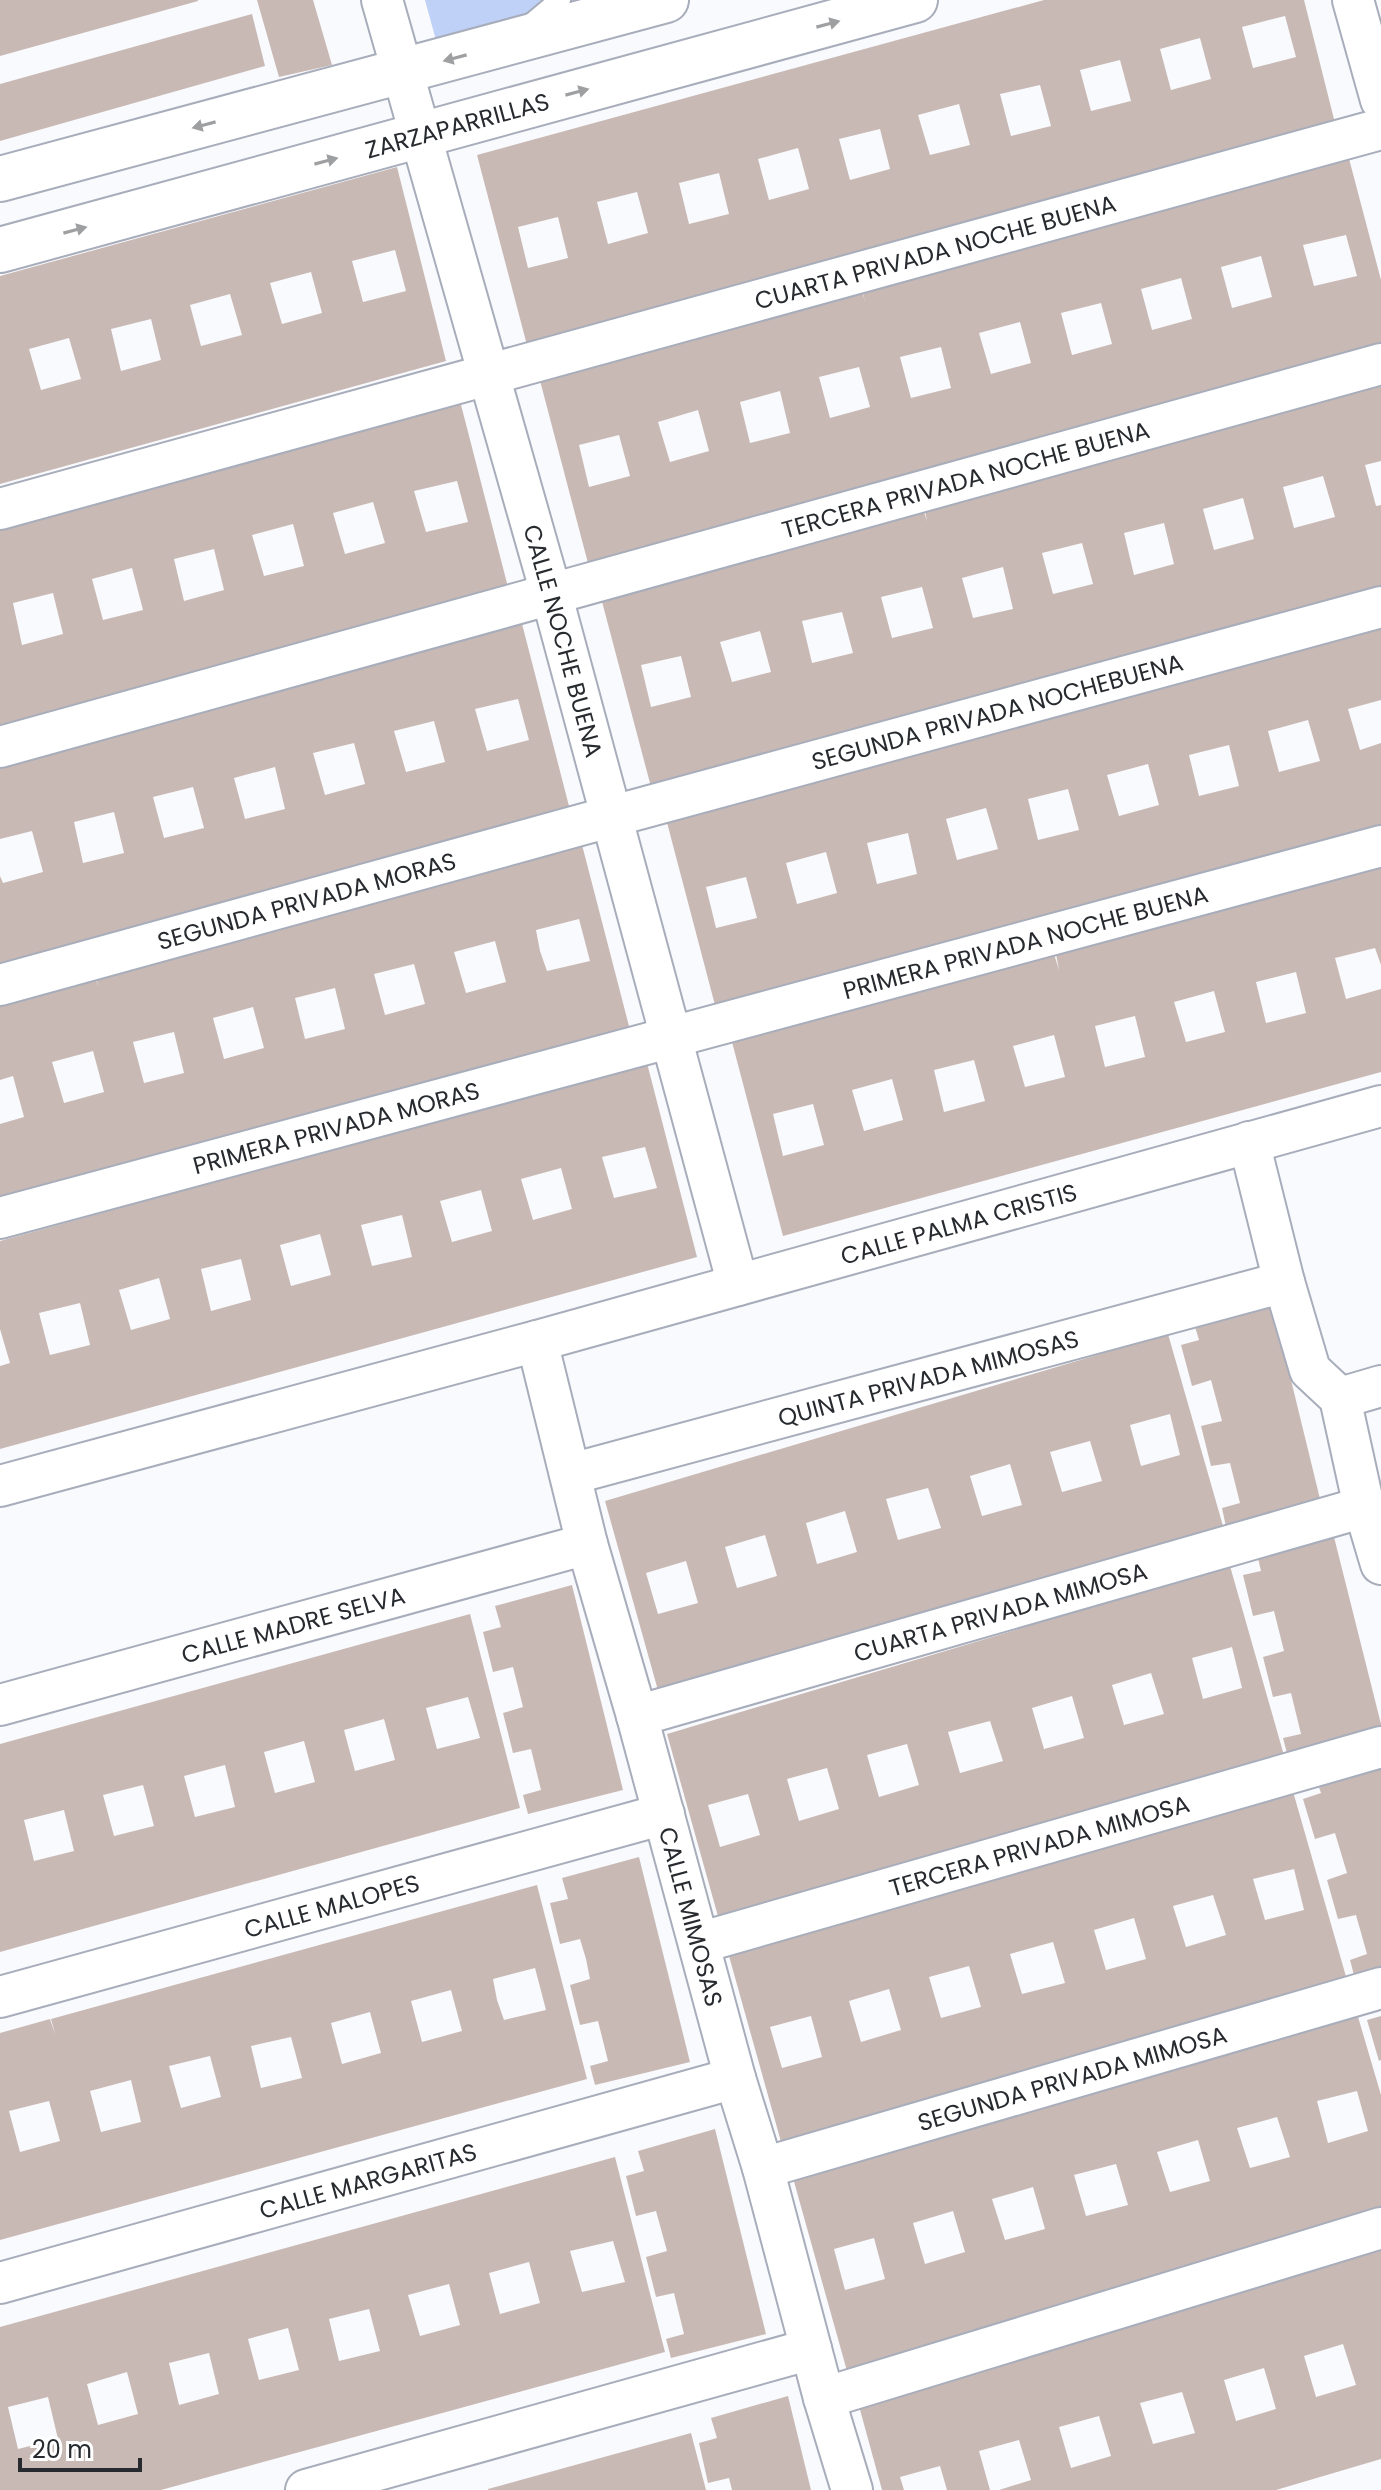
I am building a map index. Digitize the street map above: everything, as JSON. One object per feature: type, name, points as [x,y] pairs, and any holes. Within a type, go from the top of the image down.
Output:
[{"type":"street","name":"CALLE NOCHE BUENA","points":[[382,0],[613,816],[738,1285]]},
{"type":"street","points":[[0,179],[666,0]]},
{"type":"street","name":"ZARZAPARRILLAS","points":[[0,250],[915,0]]},
{"type":"street","points":[[1353,0],[1381,100]]},
{"type":"street","name":"CUARTA PRIVADA NOCHE BUENA","points":[[0,509],[1381,129]]},
{"type":"street","name":"TERCERA PRIVADA NOCHE BUENA","points":[[0,747],[1381,364]]},
{"type":"street","name":"SEGUNDA PRIVADA NOCHEBUENA","points":[[613,816],[1381,607]]},
{"type":"street","name":"SEGUNDA PRIVADA MORAS","points":[[0,985],[613,816]]},
{"type":"street","name":"PRIMERA PRIVADA NOCHE BUENA","points":[[672,1038],[1381,846]]},
{"type":"street","name":"PRIMERA PRIVADA MORAS","points":[[0,1218],[672,1038]]},
{"type":"street","name":"CALLE PALMA CRISTIS","points":[[0,1486],[537,1341],[1381,1106]]},
{"type":"street","points":[[1249,1142],[1310,1370],[1340,1398],[1364,1507],[1381,1564]]},
{"type":"street","name":"QUINTA PRIVADA MIMOSAS","points":[[571,1474],[1284,1282]]},
{"type":"street","name":"CALLE MIMOSAS","points":[[537,1341],[587,1544],[852,2490]]},
{"type":"street","points":[[1340,1398],[1381,1386]]},
{"type":"street","name":"CUARTA PRIVADA MIMOSA","points":[[637,1716],[1364,1507]]},
{"type":"street","name":"CALLE MADRE SELVA","points":[[0,1705],[587,1544]]},
{"type":"street","name":"TERCERA PRIVADA MIMOSA","points":[[699,1943],[1381,1747]]},
{"type":"street","name":"CALLE MALOPES","points":[[0,1997],[664,1814]]},
{"type":"street","name":"SEGUNDA PRIVADA MIMOSA","points":[[763,2168],[1381,1988]]},
{"type":"street","name":"CALLE MARGARITAS","points":[[0,2283],[735,2078]]},
{"type":"street","points":[[824,2398],[1381,2228]]},
{"type":"street","points":[[306,2490],[811,2349]]},
{"type":"lane","points":[[508,43],[560,0]]},
{"type":"shaded area","points":[[425,0],[643,0],[440,55]]},
{"type":"building","points":[[0,0],[198,0],[198,1],[0,56]]},
{"type":"building","points":[[257,0],[313,0],[332,65],[279,77]]},
{"type":"building","points":[[1044,0],[1304,0],[1336,127],[528,349],[477,155]],"holes":[[[1285,16],[1296,57],[1253,68],[1242,27]],[[1200,38],[1211,79],[1171,90],[1160,49]],[[1120,60],[1131,101],[1091,111],[1080,70]],[[1040,85],[1051,126],[1011,136],[1000,94]],[[959,104],[970,145],[930,155],[918,115]],[[880,129],[890,169],[850,180],[839,139]],[[798,148],[809,189],[769,200],[758,159]],[[719,173],[729,214],[689,224],[679,183]],[[637,192],[648,233],[608,244],[597,202]],[[558,217],[568,258],[528,268],[518,227]]]},
{"type":"building","points":[[252,14],[265,66],[0,141],[0,84]]},
{"type":"building","points":[[1347,151],[1381,280],[1381,350],[589,567],[538,373],[860,286],[865,301],[861,286]],"holes":[[[1346,235],[1357,276],[1314,286],[1303,245]],[[1261,256],[1272,297],[1232,308],[1221,267]],[[1181,278],[1192,319],[1152,330],[1141,289]],[[1101,303],[1112,344],[1072,355],[1061,313]],[[1020,322],[1031,363],[991,374],[979,333]],[[941,347],[951,388],[911,398],[900,357]],[[859,367],[870,407],[830,418],[819,377]],[[780,391],[790,433],[750,443],[740,402]],[[698,410],[709,451],[670,462],[658,422]],[[619,435],[630,476],[589,487],[579,445]]]},
{"type":"building","points":[[397,167],[446,361],[0,484],[0,276]],"holes":[[[395,250],[406,291],[363,302],[352,261]],[[311,272],[322,313],[282,324],[270,283]],[[230,294],[242,335],[201,346],[190,305]],[[151,319],[161,360],[121,371],[111,329]],[[69,338],[81,379],[41,390],[29,349]]]},
{"type":"building","points":[[1381,380],[1381,461],[1365,465],[1376,506],[1381,505],[1381,588],[651,787],[600,594],[922,506],[927,521],[924,506]],"holes":[[[1323,476],[1335,517],[1294,528],[1283,487]],[[1243,498],[1254,539],[1214,550],[1203,509]],[[1164,523],[1174,564],[1134,575],[1124,533]],[[1082,543],[1093,584],[1053,594],[1042,553]],[[1003,567],[1013,609],[973,618],[962,578]],[[922,587],[933,628],[892,638],[881,597]],[[842,612],[853,653],[812,663],[802,621]],[[760,631],[771,672],[732,682],[720,642]],[[681,656],[691,697],[651,707],[641,665]]]},
{"type":"building","points":[[459,397],[509,591],[0,731],[0,524]],"holes":[[[457,481],[468,522],[426,532],[414,491]],[[373,502],[385,543],[345,554],[333,513]],[[293,524],[304,566],[264,576],[252,535]],[[214,549],[224,590],[184,601],[174,559]],[[132,568],[143,610],[103,620],[92,579]],[[53,593],[63,634],[22,645],[13,603]]]},
{"type":"building","points":[[520,616],[570,810],[0,967],[0,876],[3,883],[43,872],[32,831],[0,839],[0,759]],"holes":[[[518,699],[529,740],[487,751],[475,709]],[[434,721],[445,762],[406,772],[394,731]],[[354,743],[365,784],[325,795],[313,753]],[[275,767],[285,809],[245,819],[234,778]],[[193,787],[204,828],[164,838],[153,797]],[[114,812],[124,853],[83,863],[74,822]]]},
{"type":"building","points":[[1381,619],[1381,700],[1348,709],[1360,750],[1381,743],[1381,827],[716,1009],[665,815]],"holes":[[[1308,720],[1320,761],[1279,772],[1268,731]],[[1229,745],[1239,786],[1199,796],[1189,755]],[[1148,764],[1159,805],[1119,816],[1107,775]],[[1068,789],[1079,830],[1038,840],[1028,799]],[[986,808],[998,849],[957,860],[946,819]],[[908,833],[917,874],[877,884],[867,843]],[[826,852],[837,893],[797,904],[786,863]],[[746,877],[757,918],[716,928],[706,887]]]},
{"type":"building","points":[[580,837],[630,1030],[0,1203],[0,1124],[24,1117],[13,1076],[0,1080],[0,996],[93,970],[98,986],[95,970]],"holes":[[[579,919],[590,961],[547,971],[536,930]],[[495,941],[506,982],[466,993],[454,952]],[[414,964],[425,1004],[385,1015],[374,974]],[[335,988],[345,1029],[305,1039],[295,998]],[[253,1007],[264,1048],[224,1059],[213,1018]],[[174,1032],[184,1073],[144,1083],[133,1042]],[[93,1051],[104,1092],[64,1103],[52,1062]]]},
{"type":"building","points":[[1381,865],[1381,965],[1375,948],[1335,958],[1346,999],[1381,989],[1381,1072],[783,1236],[732,1042],[1054,954],[1059,970],[1056,954]],"holes":[[[1296,972],[1306,1013],[1266,1023],[1256,982]],[[1214,991],[1225,1032],[1186,1042],[1174,1002]],[[1135,1016],[1145,1057],[1105,1067],[1095,1026]],[[1054,1035],[1065,1077],[1025,1087],[1013,1046]],[[974,1060],[985,1101],[944,1112],[934,1070]],[[892,1079],[903,1120],[864,1131],[852,1090]],[[813,1104],[824,1145],[783,1156],[773,1114]]]},
{"type":"building","points":[[647,1063],[697,1257],[0,1449],[0,1366],[10,1363],[0,1329],[0,1241]],"holes":[[[645,1147],[657,1188],[614,1198],[602,1157]],[[561,1168],[572,1209],[533,1220],[521,1179]],[[481,1190],[492,1231],[452,1242],[440,1201]],[[402,1215],[412,1257],[372,1266],[361,1225]],[[320,1234],[331,1275],[291,1286],[280,1245]],[[241,1259],[251,1300],[211,1311],[201,1269]],[[159,1278],[170,1319],[131,1330],[119,1290]],[[80,1303],[90,1345],[50,1355],[39,1313]]]},
{"type":"building","points":[[1271,1298],[1321,1503],[1226,1527],[1222,1508],[1240,1503],[1230,1463],[1211,1466],[1201,1426],[1222,1421],[1211,1380],[1192,1386],[1181,1345],[1199,1340],[1193,1320]]},
{"type":"building","points":[[1168,1334],[1223,1526],[659,1694],[605,1501]],"holes":[[[1170,1414],[1180,1455],[1141,1466],[1130,1425]],[[1090,1441],[1102,1481],[1062,1492],[1050,1452]],[[1010,1464],[1022,1505],[982,1516],[970,1476]],[[928,1488],[941,1528],[898,1540],[886,1499]],[[845,1511],[857,1552],[817,1564],[806,1523]],[[765,1535],[777,1576],[737,1588],[725,1547]],[[686,1561],[698,1603],[658,1614],[646,1573]]]},
{"type":"building","points":[[1332,1529],[1381,1734],[1288,1757],[1283,1738],[1301,1734],[1291,1693],[1273,1697],[1263,1657],[1284,1651],[1274,1611],[1253,1616],[1243,1575],[1261,1571],[1256,1550]]},
{"type":"building","points":[[1230,1566],[1285,1759],[721,1927],[667,1734]],"holes":[[[1232,1647],[1242,1688],[1203,1699],[1192,1658]],[[1151,1673],[1164,1714],[1124,1725],[1112,1685]],[[1072,1696],[1084,1738],[1044,1749],[1032,1708]],[[990,1721],[1003,1761],[960,1773],[948,1732]],[[907,1744],[919,1785],[879,1797],[867,1755]],[[827,1768],[839,1809],[799,1821],[787,1779]],[[748,1794],[760,1835],[720,1847],[708,1805]]]},
{"type":"building","points":[[572,1585],[623,1790],[528,1814],[523,1795],[541,1790],[531,1749],[513,1753],[503,1713],[523,1707],[513,1667],[493,1672],[483,1632],[501,1627],[495,1606]]},
{"type":"building","points":[[470,1614],[520,1808],[0,1952],[0,1744]],"holes":[[[468,1697],[480,1738],[437,1749],[426,1708]],[[384,1719],[395,1760],[355,1771],[344,1730]],[[304,1741],[315,1782],[275,1793],[264,1752]],[[225,1765],[235,1807],[195,1817],[184,1776]],[[143,1785],[154,1826],[114,1836],[103,1795]],[[64,1810],[74,1851],[34,1861],[24,1820]]]},
{"type":"building","points":[[1381,1752],[1381,1971],[1355,1979],[1350,1960],[1367,1954],[1356,1915],[1338,1919],[1327,1880],[1347,1873],[1335,1833],[1315,1839],[1303,1799],[1321,1793],[1314,1773]]},
{"type":"building","points":[[1292,1788],[1347,1980],[783,2149],[729,1956]],"holes":[[[1294,1869],[1304,1910],[1265,1920],[1253,1879]],[[1213,1895],[1226,1935],[1186,1947],[1173,1906]],[[1134,1918],[1146,1959],[1106,1970],[1094,1930]],[[1053,1942],[1065,1983],[1022,1994],[1010,1954]],[[969,1966],[981,2007],[941,2018],[929,1977]],[[889,1989],[901,2030],[861,2042],[849,2001]],[[811,2016],[822,2057],[782,2068],[770,2027]]]},
{"type":"building","points":[[639,1857],[690,2062],[595,2085],[590,2066],[608,2061],[598,2021],[580,2025],[570,1985],[590,1979],[586,1959],[580,1939],[560,1944],[550,1903],[568,1899],[562,1878]]},
{"type":"building","points":[[537,1885],[587,2079],[0,2240],[0,2033],[50,2019],[55,2034],[51,2019]],"holes":[[[535,1968],[546,2010],[504,2020],[493,1979]],[[451,1990],[462,2031],[422,2042],[411,2001]],[[370,2012],[381,2053],[342,2064],[331,2023]],[[291,2037],[302,2078],[261,2088],[251,2046]],[[210,2056],[221,2097],[181,2108],[169,2066]],[[131,2080],[141,2122],[101,2132],[90,2091]],[[49,2101],[60,2141],[20,2152],[9,2111]]]},
{"type":"building","points":[[1356,2010],[1381,2095],[1381,2211],[847,2371],[793,2178]],"holes":[[[1357,2091],[1368,2131],[1328,2143],[1317,2101]],[[1277,2117],[1290,2157],[1250,2168],[1237,2128]],[[1198,2140],[1210,2181],[1170,2192],[1157,2152]],[[1116,2164],[1128,2205],[1086,2216],[1074,2175]],[[1033,2187],[1045,2229],[1005,2240],[992,2199]],[[953,2211],[965,2252],[925,2264],[913,2223]],[[874,2238],[885,2279],[845,2290],[834,2249]]]},
{"type":"building","points":[[1381,2016],[1381,2060],[1379,2061],[1367,2020]]},
{"type":"building","points":[[715,2129],[766,2334],[671,2358],[666,2339],[684,2334],[674,2293],[656,2297],[646,2257],[667,2251],[656,2211],[636,2216],[626,2176],[644,2171],[638,2151]]},
{"type":"building","points":[[615,2157],[665,2352],[161,2490],[0,2490],[0,2327]],"holes":[[[613,2241],[625,2282],[582,2292],[570,2251]],[[529,2262],[540,2303],[500,2314],[489,2273]],[[449,2284],[460,2325],[420,2336],[408,2295]],[[369,2309],[380,2351],[339,2361],[329,2319]],[[288,2328],[299,2370],[259,2380],[248,2339]],[[209,2353],[219,2394],[179,2405],[169,2363]],[[127,2372],[138,2414],[98,2425],[87,2384]],[[48,2397],[58,2439],[18,2449],[8,2407]]]},
{"type":"building","points":[[1381,2250],[1381,2459],[1276,2490],[999,2490],[1031,2480],[1019,2440],[979,2451],[990,2490],[947,2490],[940,2466],[900,2477],[904,2490],[882,2490],[859,2406]],"holes":[[[1343,2344],[1356,2385],[1316,2397],[1304,2356]],[[1264,2368],[1276,2409],[1236,2421],[1224,2380]],[[1182,2392],[1195,2433],[1153,2444],[1140,2403]],[[1099,2416],[1111,2456],[1071,2468],[1059,2427]]]},
{"type":"building","points":[[788,2396],[811,2490],[732,2490],[729,2478],[708,2483],[699,2443],[717,2438],[711,2418]]},
{"type":"building","points":[[691,2433],[706,2490],[488,2490],[488,2489]]}]
